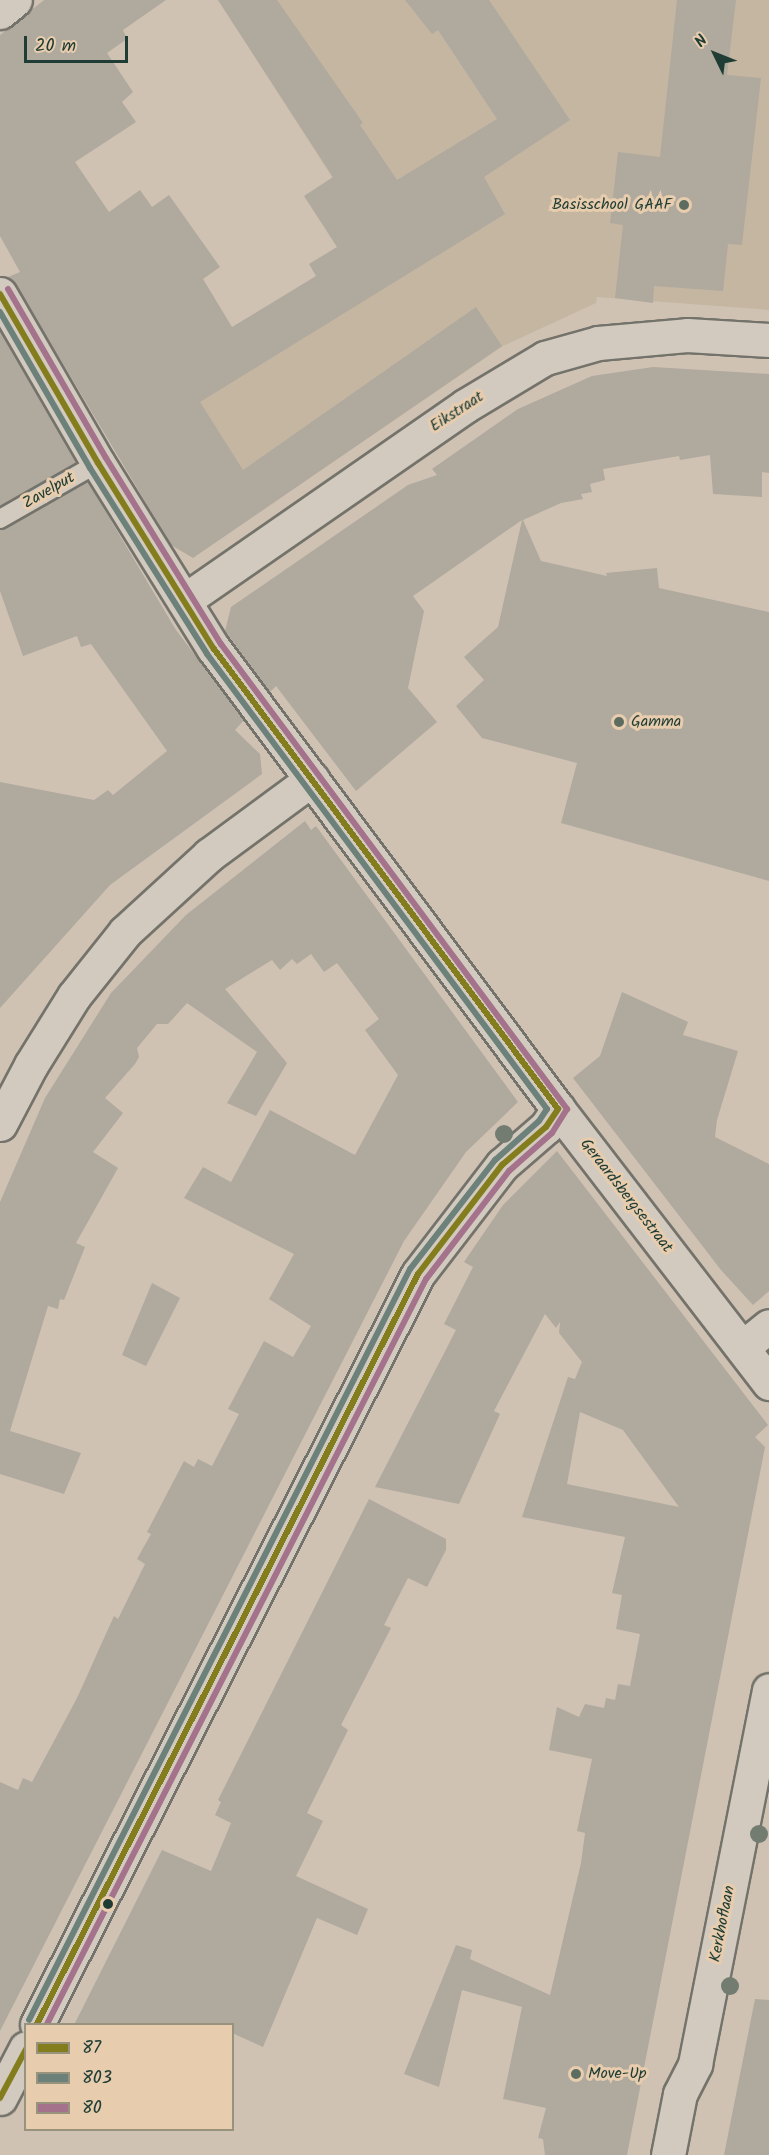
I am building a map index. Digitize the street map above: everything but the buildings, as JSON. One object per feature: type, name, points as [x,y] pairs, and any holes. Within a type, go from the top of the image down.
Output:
[{"type":"street","points":[[0,12],[15,0]]},
{"type":"street","name":"Geraardsbergsestraat","points":[[0,294],[98,464],[214,649],[558,1109],[769,1383]]},
{"type":"street","name":"Eikstraat","points":[[185,600],[465,406],[545,358],[598,343],[687,335],[769,340]]},
{"type":"street","points":[[0,1124],[30,1065],[74,996],[125,932],[209,855],[312,780]]},
{"type":"street","points":[[38,2023],[418,1274],[502,1165],[546,1127],[558,1109]]},
{"type":"street","points":[[742,1347],[769,1326]]},
{"type":"street","name":"Kerkhoflaan","points":[[668,2155],[680,2094],[695,2064],[769,1690]]},
{"type":"street","points":[[0,2098],[24,2052]]},
{"type":"lane","name":"Zavelput","points":[[0,519],[98,464]]},
{"type":"shaded area","points":[[218,0],[769,0],[769,310],[597,297],[596,303],[503,346],[241,525],[194,556],[189,556],[102,374],[211,340],[375,244]]},
{"type":"transit line","name":"80","points":[[8,289],[106,458],[221,644],[567,1109],[552,1133],[509,1171],[426,1279],[48,2023]]},
{"type":"transit line","name":"87","points":[[0,294],[98,463],[214,649],[558,1109]]},
{"type":"transit line","name":"803","points":[[0,312],[90,468],[207,654],[547,1109],[539,1121],[495,1160],[410,1269],[29,2020]]},
{"type":"transit line","name":"87","points":[[38,2023],[418,1274],[502,1165],[546,1127],[558,1109]]},
{"type":"transit line","name":"87","points":[[0,2098],[24,2053]]},
{"type":"place","name":"Basisschool GAAF","points":[[684,205]]},
{"type":"place","name":"Gamma","points":[[619,722]]},
{"type":"place","name":"Move-Up","points":[[576,2074]]}]
